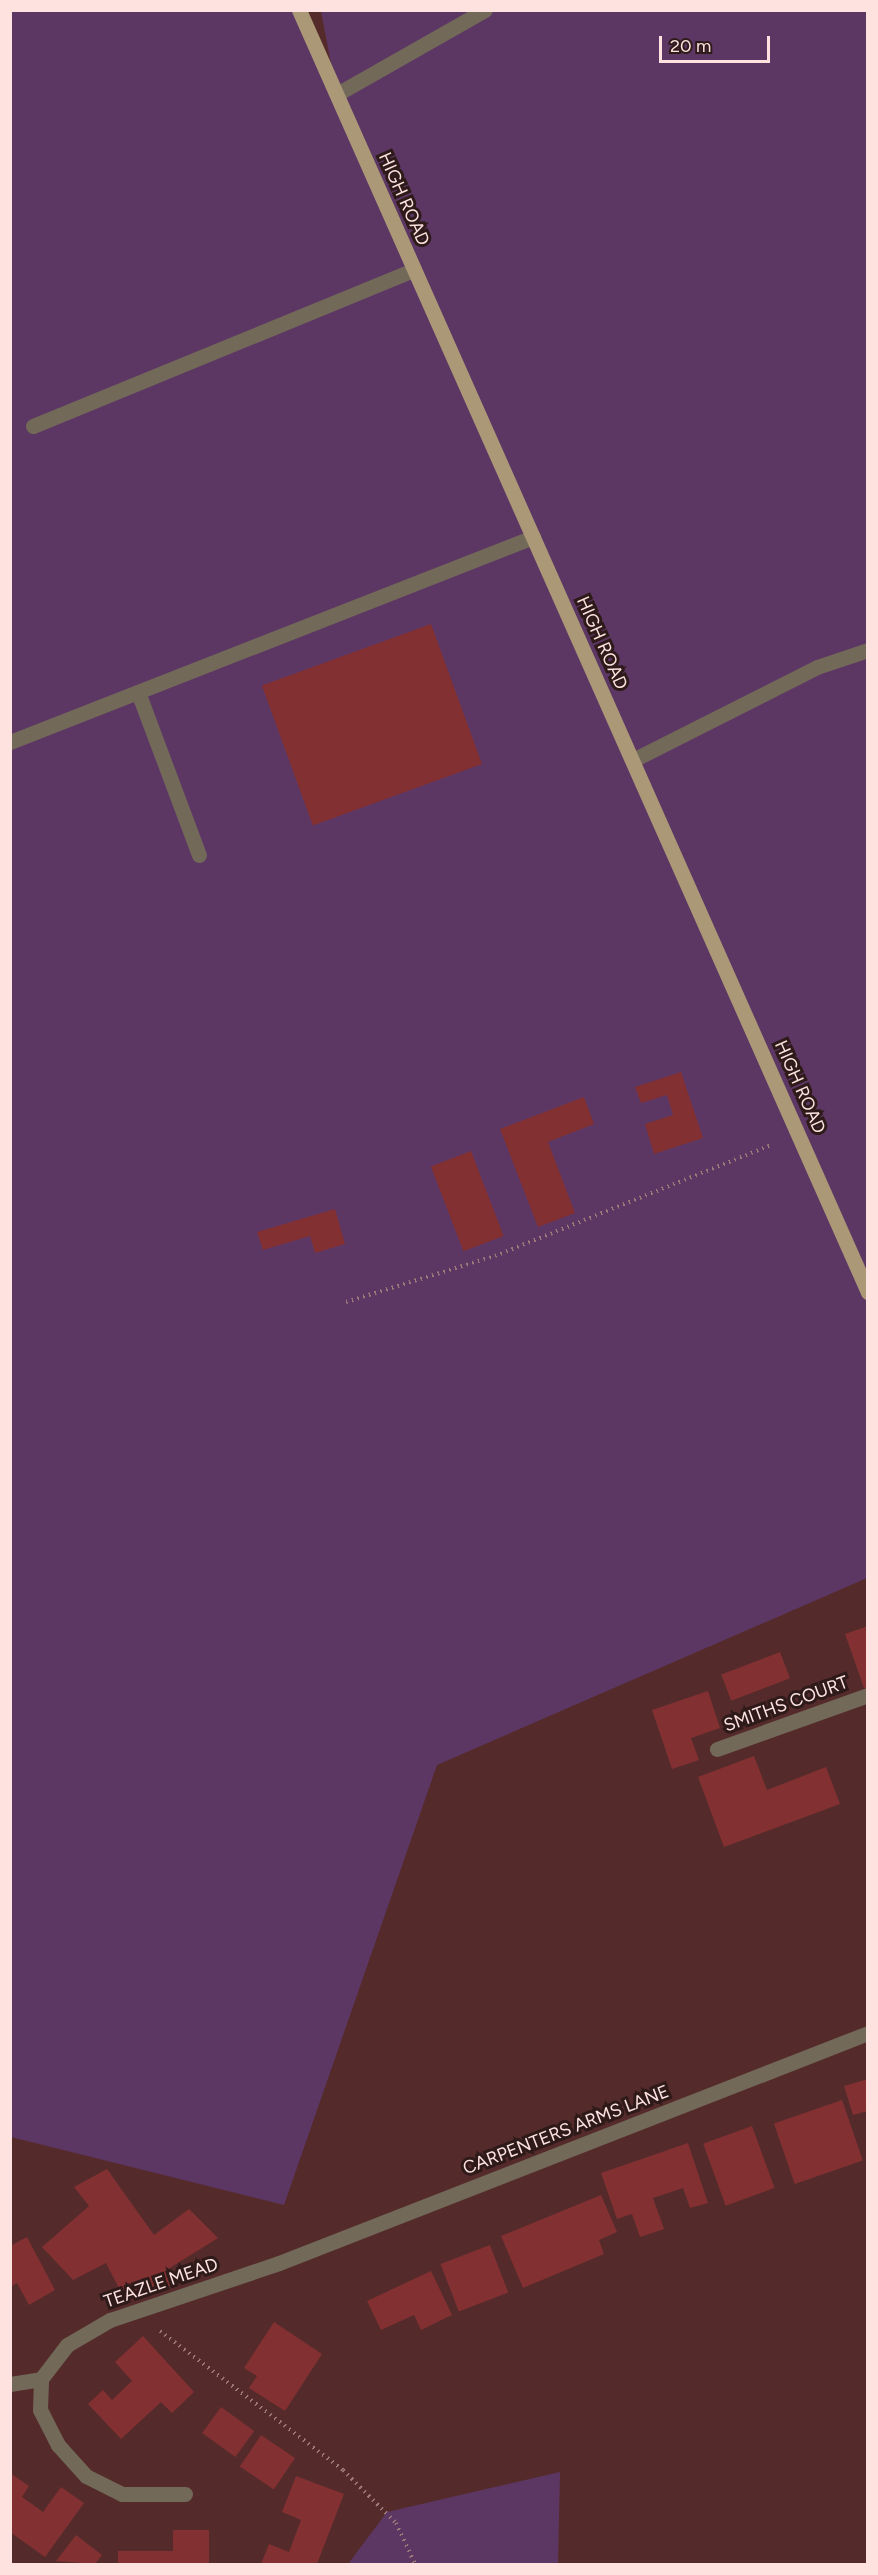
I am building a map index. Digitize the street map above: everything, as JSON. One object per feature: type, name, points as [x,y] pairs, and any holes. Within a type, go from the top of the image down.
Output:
[{"type":"main road","name":"HIGH ROAD","points":[[300,10],[867,1292]]},
{"type":"street","points":[[337,94],[485,10]]},
{"type":"street","points":[[33,426],[414,270]]},
{"type":"street","points":[[10,742],[533,537]]},
{"type":"street","points":[[633,760],[817,667],[867,650]]},
{"type":"street","points":[[138,692],[199,855]]},
{"type":"street","name":"SMITHS COURT","points":[[717,1749],[867,1695]]},
{"type":"street","name":"CARPENTERS ARMS LANE","points":[[279,2263],[867,2033]]},
{"type":"street","name":"TEAZLE MEAD","points":[[41,2379],[67,2345],[134,2312],[279,2263]]},
{"type":"street","points":[[10,2385],[41,2379],[40,2410],[58,2445],[86,2476],[122,2494],[185,2494]]},
{"type":"path","points":[[346,1302],[495,1256],[799,1134]]},
{"type":"path","points":[[134,2312],[343,2470],[396,2523],[415,2565]]},
{"type":"shaded area","points":[[11,11],[299,11],[336,90],[321,11],[867,11],[867,1578],[437,1765],[284,2205],[11,2137]]},
{"type":"shaded area","points":[[560,2472],[558,2564],[348,2564],[387,2512]]},
{"type":"building","points":[[431,624],[482,764],[313,826],[262,686]]},
{"type":"building","points":[[681,1072],[703,1138],[654,1154],[645,1124],[673,1115],[667,1095],[641,1103],[635,1087]]},
{"type":"building","points":[[584,1097],[594,1124],[548,1142],[575,1213],[538,1227],[500,1129]]},
{"type":"building","points":[[471,1151],[504,1236],[463,1251],[431,1166]]},
{"type":"building","points":[[335,1209],[345,1244],[315,1253],[310,1236],[263,1250],[257,1232]]},
{"type":"building","points":[[868,1626],[868,1687],[864,1688],[845,1634]]},
{"type":"building","points":[[780,1652],[790,1678],[731,1701],[721,1675]]},
{"type":"building","points":[[708,1691],[720,1728],[691,1738],[699,1760],[672,1769],[652,1710]]},
{"type":"building","points":[[754,1756],[767,1790],[826,1767],[840,1804],[724,1847],[698,1777]]},
{"type":"building","points":[[868,2079],[868,2111],[853,2115],[844,2086]]},
{"type":"building","points":[[842,2100],[863,2161],[795,2184],[774,2123]]},
{"type":"building","points":[[752,2126],[775,2188],[726,2206],[703,2144]]},
{"type":"building","points":[[688,2143],[708,2203],[690,2208],[683,2188],[653,2198],[664,2229],[640,2237],[632,2214],[617,2219],[601,2173]]},
{"type":"building","points":[[107,2169],[154,2235],[189,2209],[218,2238],[165,2271],[170,2286],[124,2298],[106,2263],[73,2280],[42,2247],[89,2206],[74,2187]]},
{"type":"building","points":[[601,2195],[617,2232],[599,2240],[604,2254],[523,2288],[501,2236]]},
{"type":"building","points":[[27,2237],[55,2290],[29,2305],[17,2283],[10,2287],[10,2246]]},
{"type":"building","points":[[490,2245],[508,2293],[459,2312],[441,2264]]},
{"type":"building","points":[[431,2271],[452,2315],[421,2330],[414,2315],[381,2330],[367,2301]]},
{"type":"building","points":[[274,2322],[322,2354],[285,2411],[249,2388],[257,2376],[244,2368]]},
{"type":"building","points":[[143,2336],[194,2392],[172,2413],[161,2402],[121,2439],[88,2404],[103,2390],[112,2400],[132,2381],[115,2362]]},
{"type":"building","points":[[221,2407],[254,2431],[235,2457],[202,2433]]},
{"type":"building","points":[[261,2435],[295,2458],[274,2489],[240,2467]]},
{"type":"building","points":[[10,2473],[29,2486],[22,2497],[43,2512],[61,2487],[84,2503],[45,2557],[10,2532]]},
{"type":"building","points":[[296,2476],[344,2494],[317,2564],[261,2564],[269,2544],[289,2552],[301,2520],[282,2512]]},
{"type":"building","points":[[173,2530],[209,2530],[209,2564],[118,2564],[118,2551],[173,2551]]},
{"type":"building","points":[[76,2535],[102,2555],[95,2564],[56,2561]]}]
